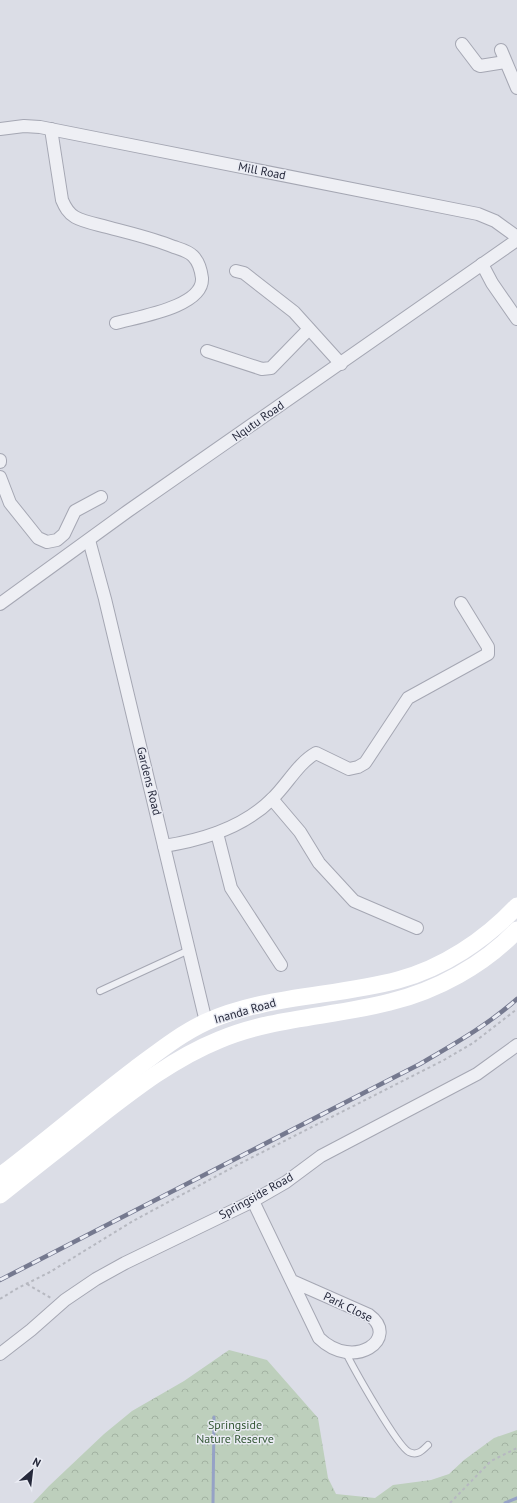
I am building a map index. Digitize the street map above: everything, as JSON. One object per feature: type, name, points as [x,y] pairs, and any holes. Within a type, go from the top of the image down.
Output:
[{"type":"main road","name":"Inanda Road","points":[[0,1176],[118,1082],[178,1037],[206,1022],[242,1009],[277,1000],[371,986],[399,980],[426,970],[475,943],[517,906]]},
{"type":"main road","name":"Inanda Road","points":[[0,1195],[129,1093],[175,1062],[190,1054],[216,1041],[246,1029],[271,1023],[390,1002],[426,990],[454,977],[478,962],[517,930]]},
{"type":"street","points":[[462,44],[480,66],[505,62]]},
{"type":"street","points":[[501,50],[517,88]]},
{"type":"street","name":"Mill Road","points":[[0,129],[24,126],[51,129],[478,214],[495,220],[517,237]]},
{"type":"street","points":[[51,129],[62,200],[67,210],[74,216],[88,222],[162,242],[187,252],[194,257],[201,268],[202,283],[197,294],[184,303],[167,310],[116,323]]},
{"type":"street","name":"Nqutu Road","points":[[0,604],[128,511],[517,240]]},
{"type":"street","points":[[482,264],[492,283],[517,319]]},
{"type":"street","points":[[236,271],[244,273],[294,312],[341,364]]},
{"type":"street","points":[[207,352],[262,369],[271,368],[309,329]]},
{"type":"street","points":[[0,476],[10,503],[38,538],[47,542],[58,543]]},
{"type":"street","points":[[58,543],[76,512],[101,497]]},
{"type":"street","name":"Gardens Road","points":[[89,540],[105,599],[206,1022]]},
{"type":"street","points":[[58,543],[63,558]]},
{"type":"street","points":[[164,846],[180,844],[217,834],[254,815],[272,799],[308,758],[316,753],[349,769],[358,767],[364,763],[408,698],[488,654],[488,647],[461,603]]},
{"type":"street","points":[[272,799],[300,832],[319,863],[354,901],[416,928]]},
{"type":"street","points":[[217,834],[231,888],[281,965]]},
{"type":"street","name":"Springside Road","points":[[0,1354],[31,1330],[64,1301],[96,1279],[125,1263],[253,1201],[286,1182],[320,1156],[477,1074],[517,1045]]},
{"type":"street","name":"Park Close","points":[[253,1201],[319,1338],[331,1348],[346,1353],[362,1352],[374,1344],[379,1332],[378,1323],[369,1315],[292,1281]]},
{"type":"lane","points":[[100,991],[189,950]]},
{"type":"lane","points":[[346,1353],[392,1432],[408,1452],[414,1454],[419,1453],[428,1446]]},
{"type":"path","points":[[0,1299],[6,1294],[50,1272],[140,1217],[239,1164],[444,1060],[473,1043],[517,1009]]},
{"type":"path","points":[[26,1284],[54,1300],[64,1301]]},
{"type":"path","points":[[450,1503],[491,1461],[517,1448]]},
{"type":"green space","name":"Springside Nature Reserve","points":[[229,1350],[267,1360],[318,1418],[328,1478],[336,1494],[375,1498],[393,1485],[431,1480],[449,1474],[464,1460],[494,1438],[517,1430],[517,1503],[33,1503],[104,1434],[132,1411],[184,1381]]},
{"type":"waterway","points":[[213,1503],[214,1417]]},
{"type":"waterway","points":[[505,1503],[517,1498]]},
{"type":"railway","points":[[0,1280],[420,1064],[483,1026],[517,999]]}]
